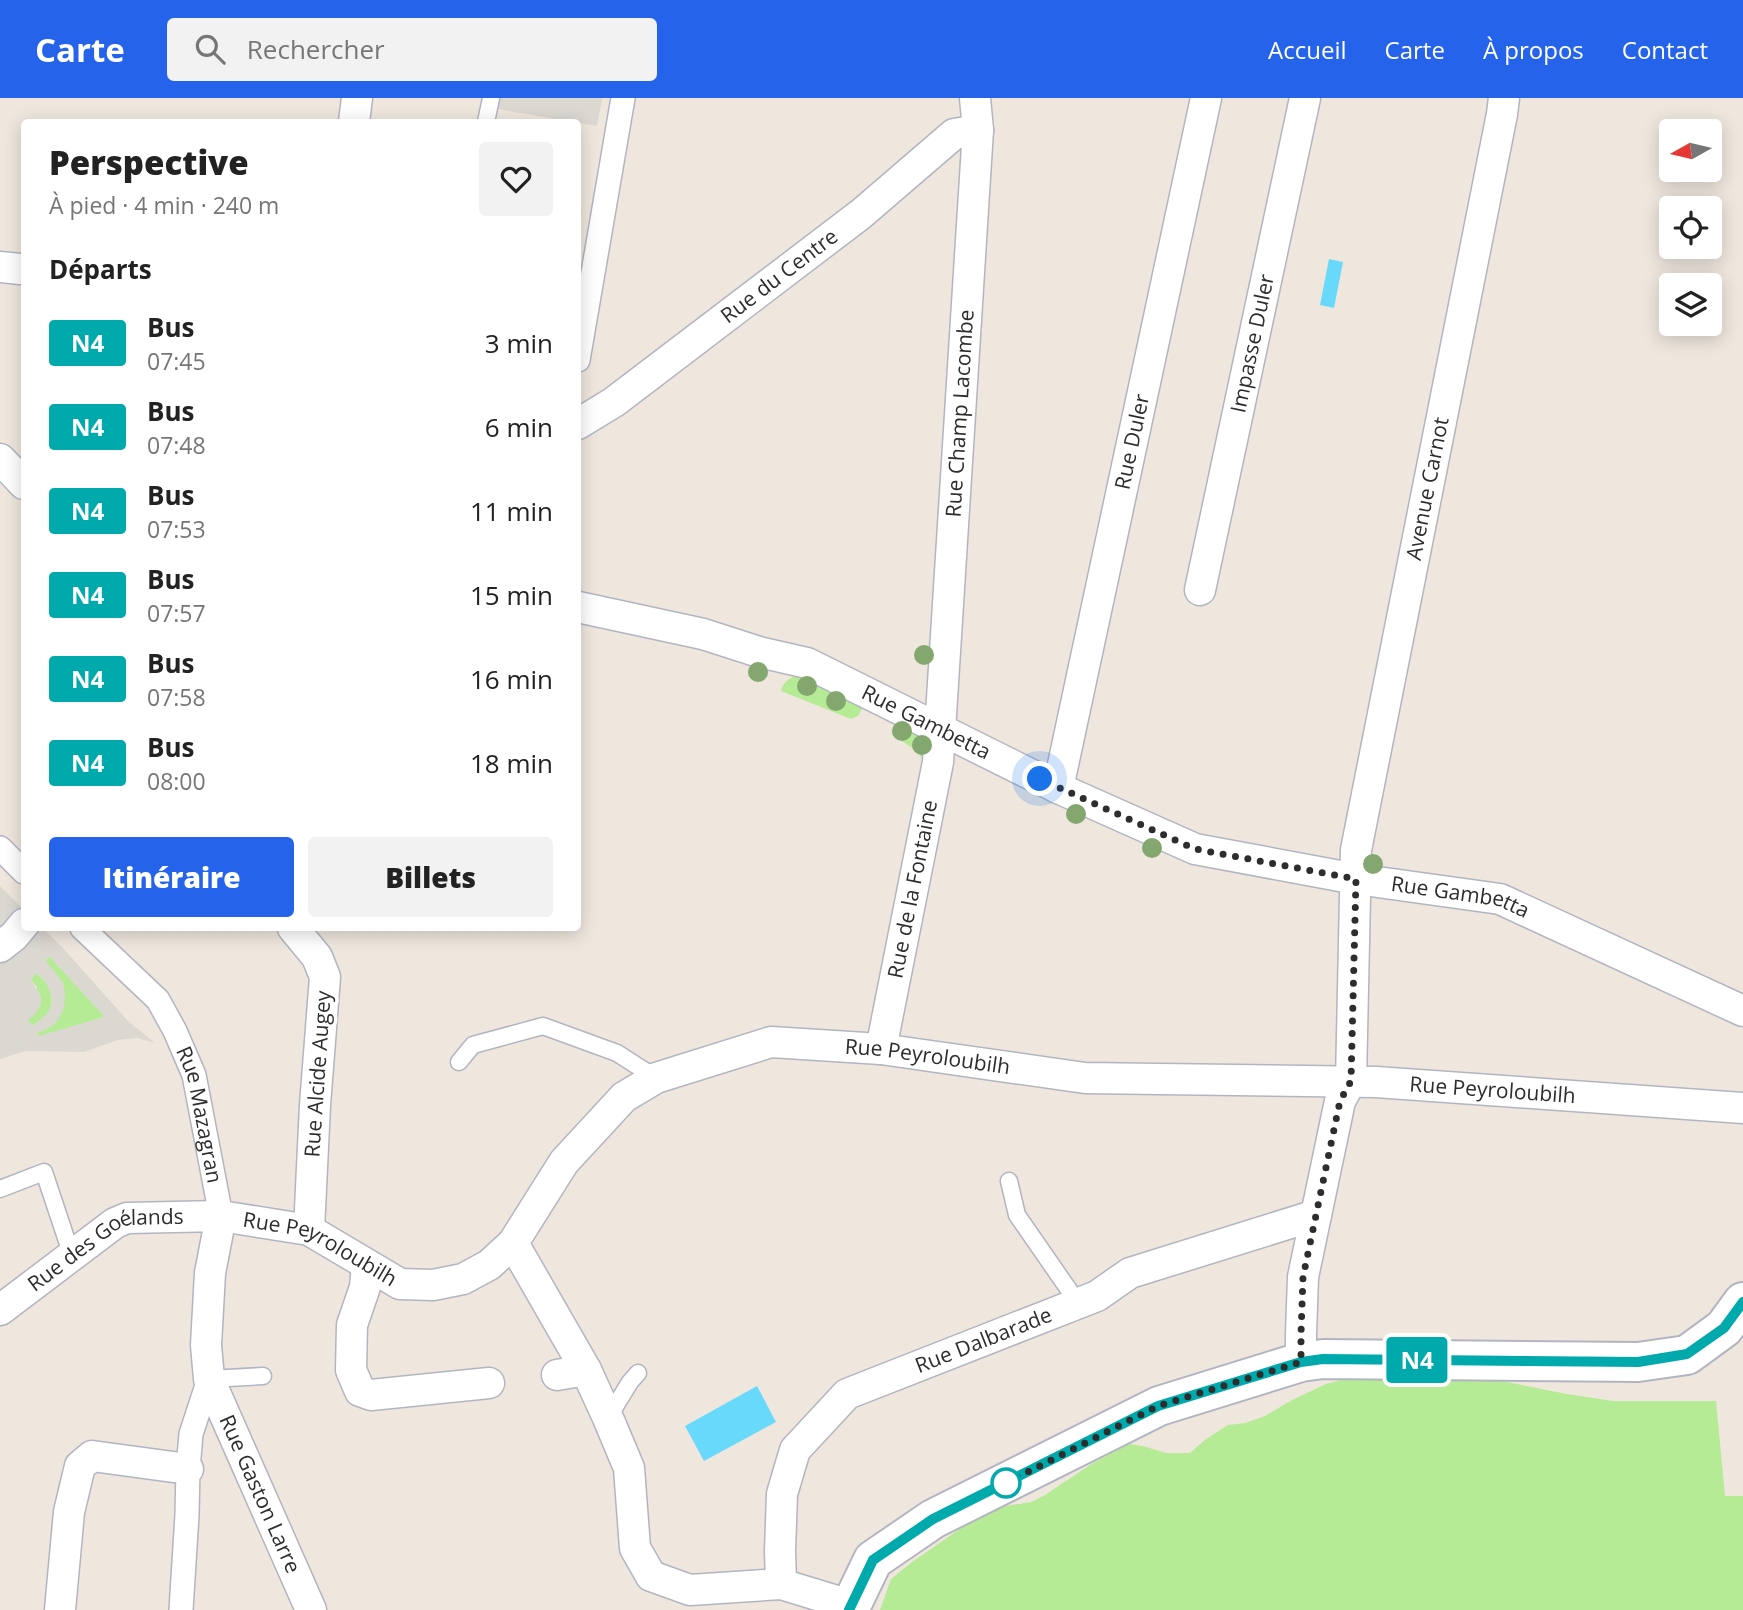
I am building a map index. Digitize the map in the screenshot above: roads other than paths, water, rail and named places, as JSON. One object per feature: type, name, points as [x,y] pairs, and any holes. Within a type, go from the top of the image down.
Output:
[{"type":"street","points":[[354,119],[356,98]]},
{"type":"street","points":[[581,343],[623,98]]},
{"type":"street","name":"Rue Champ Lacombe","points":[[940,730],[978,130],[975,98]]},
{"type":"street","name":"Rue Duler","points":[[1058,788],[1206,98]]},
{"type":"street","name":"Impasse Duler","points":[[1200,590],[1306,98]]},
{"type":"street","name":"Avenue Carnot","points":[[1351,1081],[1356,850],[1504,98]]},
{"type":"street","name":"Rue du Centre","points":[[581,422],[614,402],[840,230],[954,134],[978,130]]},
{"type":"street","points":[[0,459],[21,481]]},
{"type":"street","name":"Rue Gambetta","points":[[581,608],[703,634],[759,652],[807,663],[1058,788],[1195,849],[1356,879],[1500,899],[1743,1011]]},
{"type":"street","name":"Rue de la Fontaine","points":[[881,1049],[938,762],[940,730]]},
{"type":"street","points":[[0,848],[21,869]]},
{"type":"street","points":[[0,947],[21,928]]},
{"type":"street","name":"Rue Mazagran","points":[[85,931],[158,1000],[194,1075],[221,1216],[210,1273],[206,1345],[209,1379]]},
{"type":"street","name":"Rue Alcide Augey","points":[[295,931],[317,957],[325,977],[314,1105],[309,1230]]},
{"type":"street","name":"Rue Peyroloubilh","points":[[221,1216],[309,1230],[400,1284],[433,1285],[463,1279],[489,1265],[513,1243],[564,1161],[624,1097],[656,1078],[771,1042],[881,1049],[1085,1078],[1376,1082],[1743,1108]]},
{"type":"street","points":[[1301,1362],[1303,1277],[1340,1101],[1351,1081]]},
{"type":"street","name":"Rue Dalbarade","points":[[781,1584],[782,1494],[795,1450],[846,1394],[1097,1296],[1130,1273],[1316,1215]]},
{"type":"street","name":"Rue des Goélands","points":[[0,1310],[115,1223],[127,1218],[221,1216]]},
{"type":"street","points":[[513,1243],[586,1370],[629,1468],[635,1548],[651,1576],[690,1590],[781,1584],[849,1608],[873,1560],[933,1519],[1158,1406],[1301,1362],[1323,1359],[1638,1362],[1687,1354],[1724,1328],[1743,1302]]},
{"type":"street","points":[[367,1265],[365,1287],[352,1325],[351,1370],[360,1391],[371,1395],[489,1383]]},
{"type":"street","points":[[557,1376],[586,1370]]},
{"type":"street","points":[[181,1610],[191,1434],[209,1379]]},
{"type":"street","name":"Rue Gaston Larre","points":[[209,1379],[311,1610]]},
{"type":"street","points":[[61,1610],[69,1512],[80,1466],[92,1456],[188,1469]]},
{"type":"lane","points":[[487,119],[491,98]]},
{"type":"lane","points":[[459,1062],[473,1045],[543,1026],[617,1053],[656,1078]]},
{"type":"lane","points":[[0,1189],[44,1172],[72,1256]]},
{"type":"lane","points":[[1009,1181],[1017,1214],[1078,1303]]},
{"type":"lane","points":[[608,1418],[638,1373]]},
{"type":"lane","points":[[209,1379],[263,1376]]},
{"type":"water","points":[[1329,259],[1343,262],[1334,308],[1320,305]]},
{"type":"water","points":[[757,1386],[776,1422],[704,1461],[685,1426]]}]
